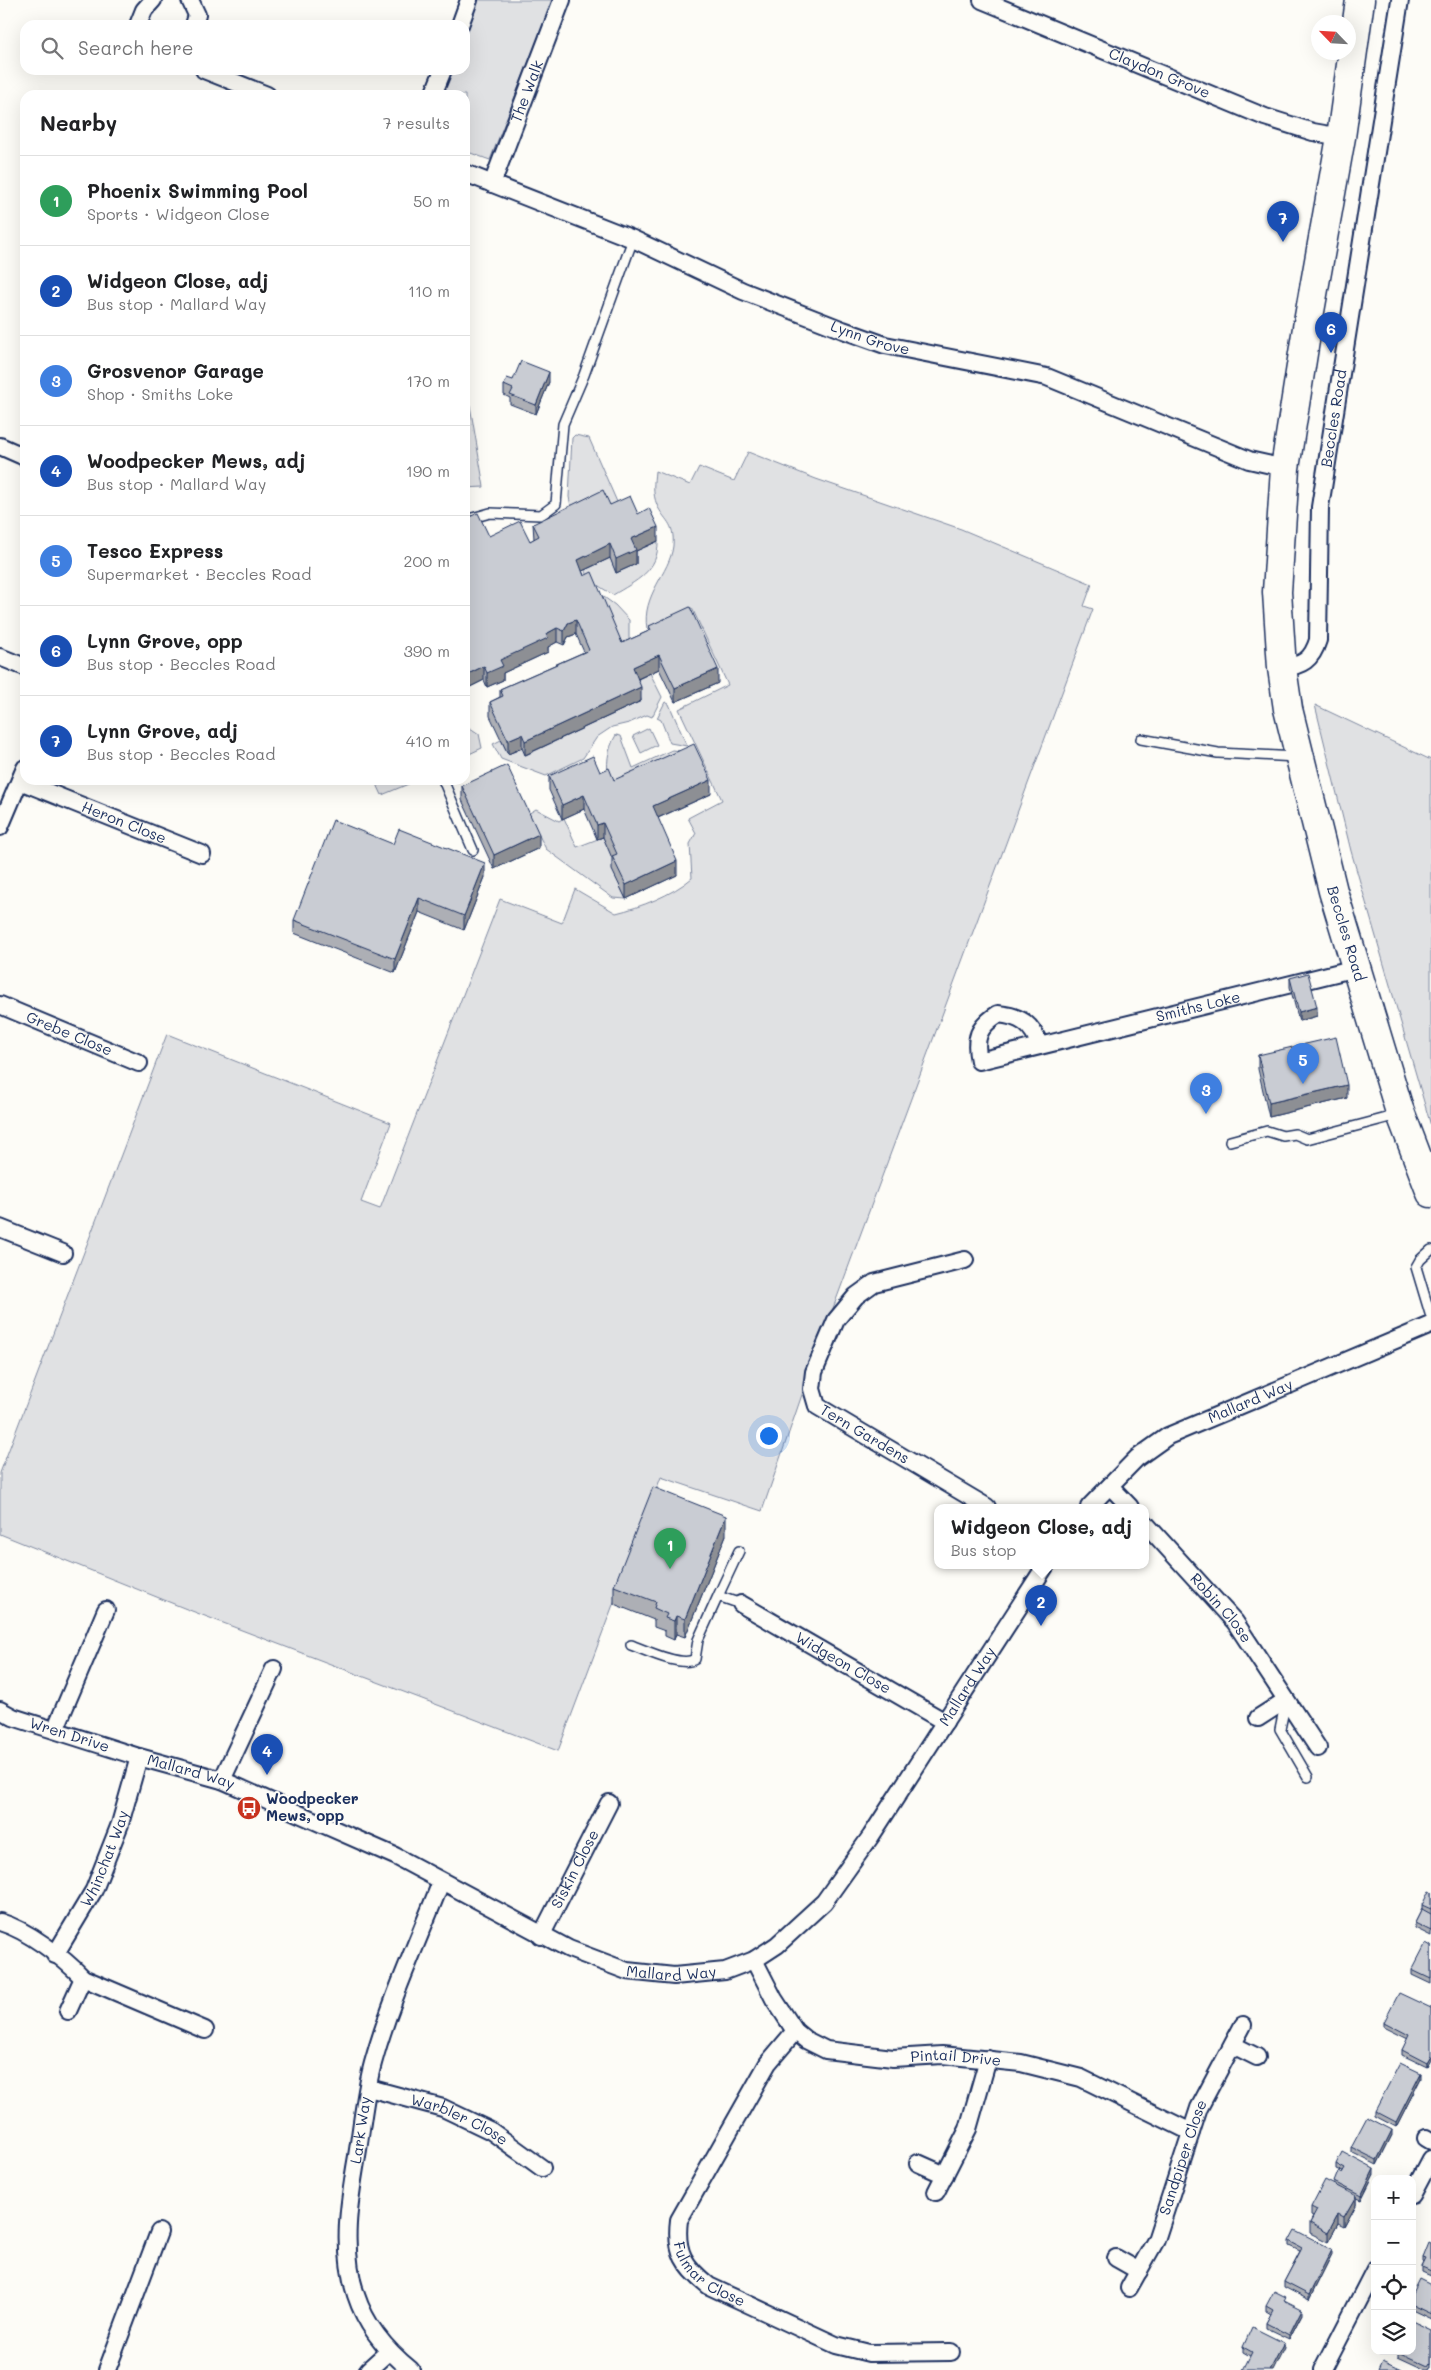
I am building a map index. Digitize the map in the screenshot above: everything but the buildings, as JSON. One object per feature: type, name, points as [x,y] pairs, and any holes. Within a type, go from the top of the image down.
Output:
[{"type":"highway","name":"Beccles Road","points":[[1360,0],[1341,137],[1307,328],[1285,468],[1277,592],[1282,668],[1288,709],[1333,891],[1401,1114],[1431,1193]]},
{"type":"street","points":[[140,20],[144,10],[153,0]]},
{"type":"street","points":[[190,0],[197,15],[196,20]]},
{"type":"street","points":[[462,20],[469,0]]},
{"type":"street","name":"The Walk","points":[[492,184],[562,0]]},
{"type":"street","name":"Claydon Grove","points":[[982,0],[1265,117],[1313,132],[1341,137]]},
{"type":"street","name":"Beccles Road","points":[[1282,668],[1296,667],[1307,661],[1315,650],[1318,640],[1320,507],[1400,0]]},
{"type":"street","points":[[216,75],[254,90]]},
{"type":"street","points":[[436,90],[441,75]]},
{"type":"street","name":"Lynn Grove","points":[[470,176],[633,239],[743,291],[876,342],[1046,377],[1249,460],[1285,468]]},
{"type":"street","points":[[0,446],[20,455]]},
{"type":"street","points":[[0,657],[20,665]]},
{"type":"street","points":[[0,827],[20,779]]},
{"type":"street","name":"Heron Close","points":[[47,785],[202,854]]},
{"type":"street","name":"Smiths Loke","points":[[1040,1046],[1356,968]]},
{"type":"street","name":"Grebe Close","points":[[0,1005],[139,1063]]},
{"type":"street","points":[[0,1228],[64,1253]]},
{"type":"street","name":"Tern Gardens","points":[[965,1260],[874,1283],[856,1296],[836,1320],[814,1372],[812,1389],[817,1406],[982,1504]]},
{"type":"street","name":"Mallard Way","points":[[1092,1504],[1138,1458],[1168,1436],[1431,1325]]},
{"type":"street","points":[[1110,1486],[1127,1504]]},
{"type":"street","name":"Robin Close","points":[[1149,1527],[1235,1622],[1318,1748]]},
{"type":"street","name":"Mallard Way","points":[[139,1757],[222,1780],[395,1856],[569,1950],[627,1971],[674,1976],[725,1971],[754,1960],[777,1945],[824,1902],[872,1836],[1043,1569]]},
{"type":"street","name":"Widgeon Close","points":[[741,1604],[945,1722]]},
{"type":"street","points":[[55,1730],[106,1610]]},
{"type":"street","points":[[222,1780],[274,1669]]},
{"type":"street","points":[[1258,1718],[1286,1700]]},
{"type":"street","name":"Wren Drive","points":[[0,1710],[14,1717],[139,1757]]},
{"type":"street","name":"Whinchat Way","points":[[55,1955],[94,1890],[120,1824],[139,1757]]},
{"type":"street","name":"Siskin Close","points":[[541,1936],[608,1803]]},
{"type":"street","name":"Lark Way","points":[[411,2370],[388,2352],[371,2327],[356,2295],[347,2253],[348,2208],[372,2064],[441,1882]]},
{"type":"street","points":[[0,1922],[12,1925],[70,1964],[83,1978],[205,2030]]},
{"type":"street","name":"Pintail Drive","points":[[754,1960],[774,2000],[795,2031],[806,2040],[826,2050],[851,2055],[893,2058],[942,2055],[1021,2063],[1081,2078],[1191,2132]]},
{"type":"street","points":[[68,2010],[83,1978]]},
{"type":"street","name":"Sandpiper Close","points":[[1129,2288],[1140,2272],[1156,2240],[1199,2108],[1243,2025]]},
{"type":"street","name":"Fulmar Close","points":[[795,2031],[768,2063],[679,2220],[676,2238],[682,2257],[691,2272],[709,2286],[836,2345],[869,2353],[950,2352]]},
{"type":"street","points":[[1232,2044],[1257,2057]]},
{"type":"street","points":[[936,2192],[968,2129],[988,2059]]},
{"type":"street","name":"Warbler Close","points":[[369,2088],[444,2108],[491,2131],[542,2168]]},
{"type":"street","points":[[1416,2187],[1431,2159]]},
{"type":"street","points":[[918,2163],[944,2175]]},
{"type":"street","points":[[107,2370],[159,2232]]},
{"type":"street","points":[[1116,2258],[1140,2272]]},
{"type":"street","points":[[1323,2370],[1371,2277]]},
{"type":"street","points":[[368,2370],[388,2352]]},
{"type":"lane","points":[[470,519],[490,513],[541,515],[548,512],[556,504],[563,424],[584,375],[633,239]]},
{"type":"lane","points":[[1140,739],[1218,753],[1300,757]]},
{"type":"lane","points":[[445,785],[473,850]]},
{"type":"lane","points":[[1230,1140],[1267,1130],[1282,1136],[1295,1134],[1307,1139],[1401,1114]]},
{"type":"lane","points":[[1431,1250],[1416,1267],[1431,1318]]},
{"type":"lane","points":[[631,1645],[680,1662],[692,1662],[695,1660],[698,1640],[739,1550]]},
{"type":"lane","points":[[718,1596],[741,1604]]},
{"type":"lane","points":[[1286,1700],[1280,1729],[1308,1777]]},
{"type":"shaded area","points":[[477,0],[553,0],[490,160],[470,153],[470,90],[441,90],[447,75],[470,75],[469,20]]},
{"type":"shaded area","points":[[470,406],[484,487],[470,488]]},
{"type":"shaded area","points":[[575,435],[589,438],[617,502],[618,509],[572,511],[569,497],[572,438]]},
{"type":"shaded area","points":[[748,452],[816,479],[961,529],[1092,584],[1084,606],[1093,609],[816,1354],[762,1511],[661,1477],[558,1751],[184,1608],[0,1534],[0,1473],[167,1034],[391,1123],[361,1202],[380,1209],[500,899],[562,923],[575,889],[616,913],[656,900],[692,878],[690,844],[696,833],[688,818],[722,800],[679,709],[728,685],[692,608],[647,629],[648,605],[667,566],[673,546],[671,527],[655,501],[655,471],[690,485],[699,467],[734,481]]},
{"type":"shaded area","points":[[658,541],[655,560],[650,568],[638,580],[613,595],[591,581],[585,570],[610,558],[616,572],[631,553]]},
{"type":"shaded area","points":[[597,592],[615,605],[629,620],[629,638],[634,652],[622,657]]},
{"type":"shaded area","points":[[650,673],[662,697],[652,717],[647,715],[629,723],[612,727],[597,737],[583,758],[546,776],[501,759],[493,744],[501,740],[508,754],[522,748],[526,755],[641,701],[633,681]]},
{"type":"shaded area","points":[[665,702],[669,704],[687,746],[670,743],[661,720],[657,718]]},
{"type":"shaded area","points":[[1315,705],[1431,760],[1431,1126],[1351,851]]},
{"type":"shaded area","points":[[470,728],[479,734],[482,748],[470,754]]},
{"type":"shaded area","points":[[649,728],[657,745],[641,753],[633,736]]},
{"type":"shaded area","points":[[616,735],[621,736],[633,768],[672,750],[690,752],[694,758],[609,782],[608,758]]},
{"type":"shaded area","points":[[377,785],[406,785],[382,795]]},
{"type":"shaded area","points":[[536,809],[559,821],[564,818],[577,847],[603,837],[617,868],[613,870],[626,899],[613,898],[546,849],[528,814]]},
{"type":"place","name":"Lynn Grove, adj","points":[[1283,242]]},
{"type":"place","name":"Lynn Grove, opp","points":[[1331,353]]},
{"type":"place","name":"Tesco Express","points":[[1303,1084]]},
{"type":"place","name":"Grosvenor Garage","points":[[1206,1114]]},
{"type":"place","name":"Phoenix Swimming Pool","points":[[670,1569]]},
{"type":"place","name":"Widgeon Close, adj","points":[[1041,1626]]},
{"type":"place","name":"Woodpecker Mews, adj","points":[[267,1775]]},
{"type":"place","name":"Woodpecker Mews, opp","points":[[249,1808]]}]
